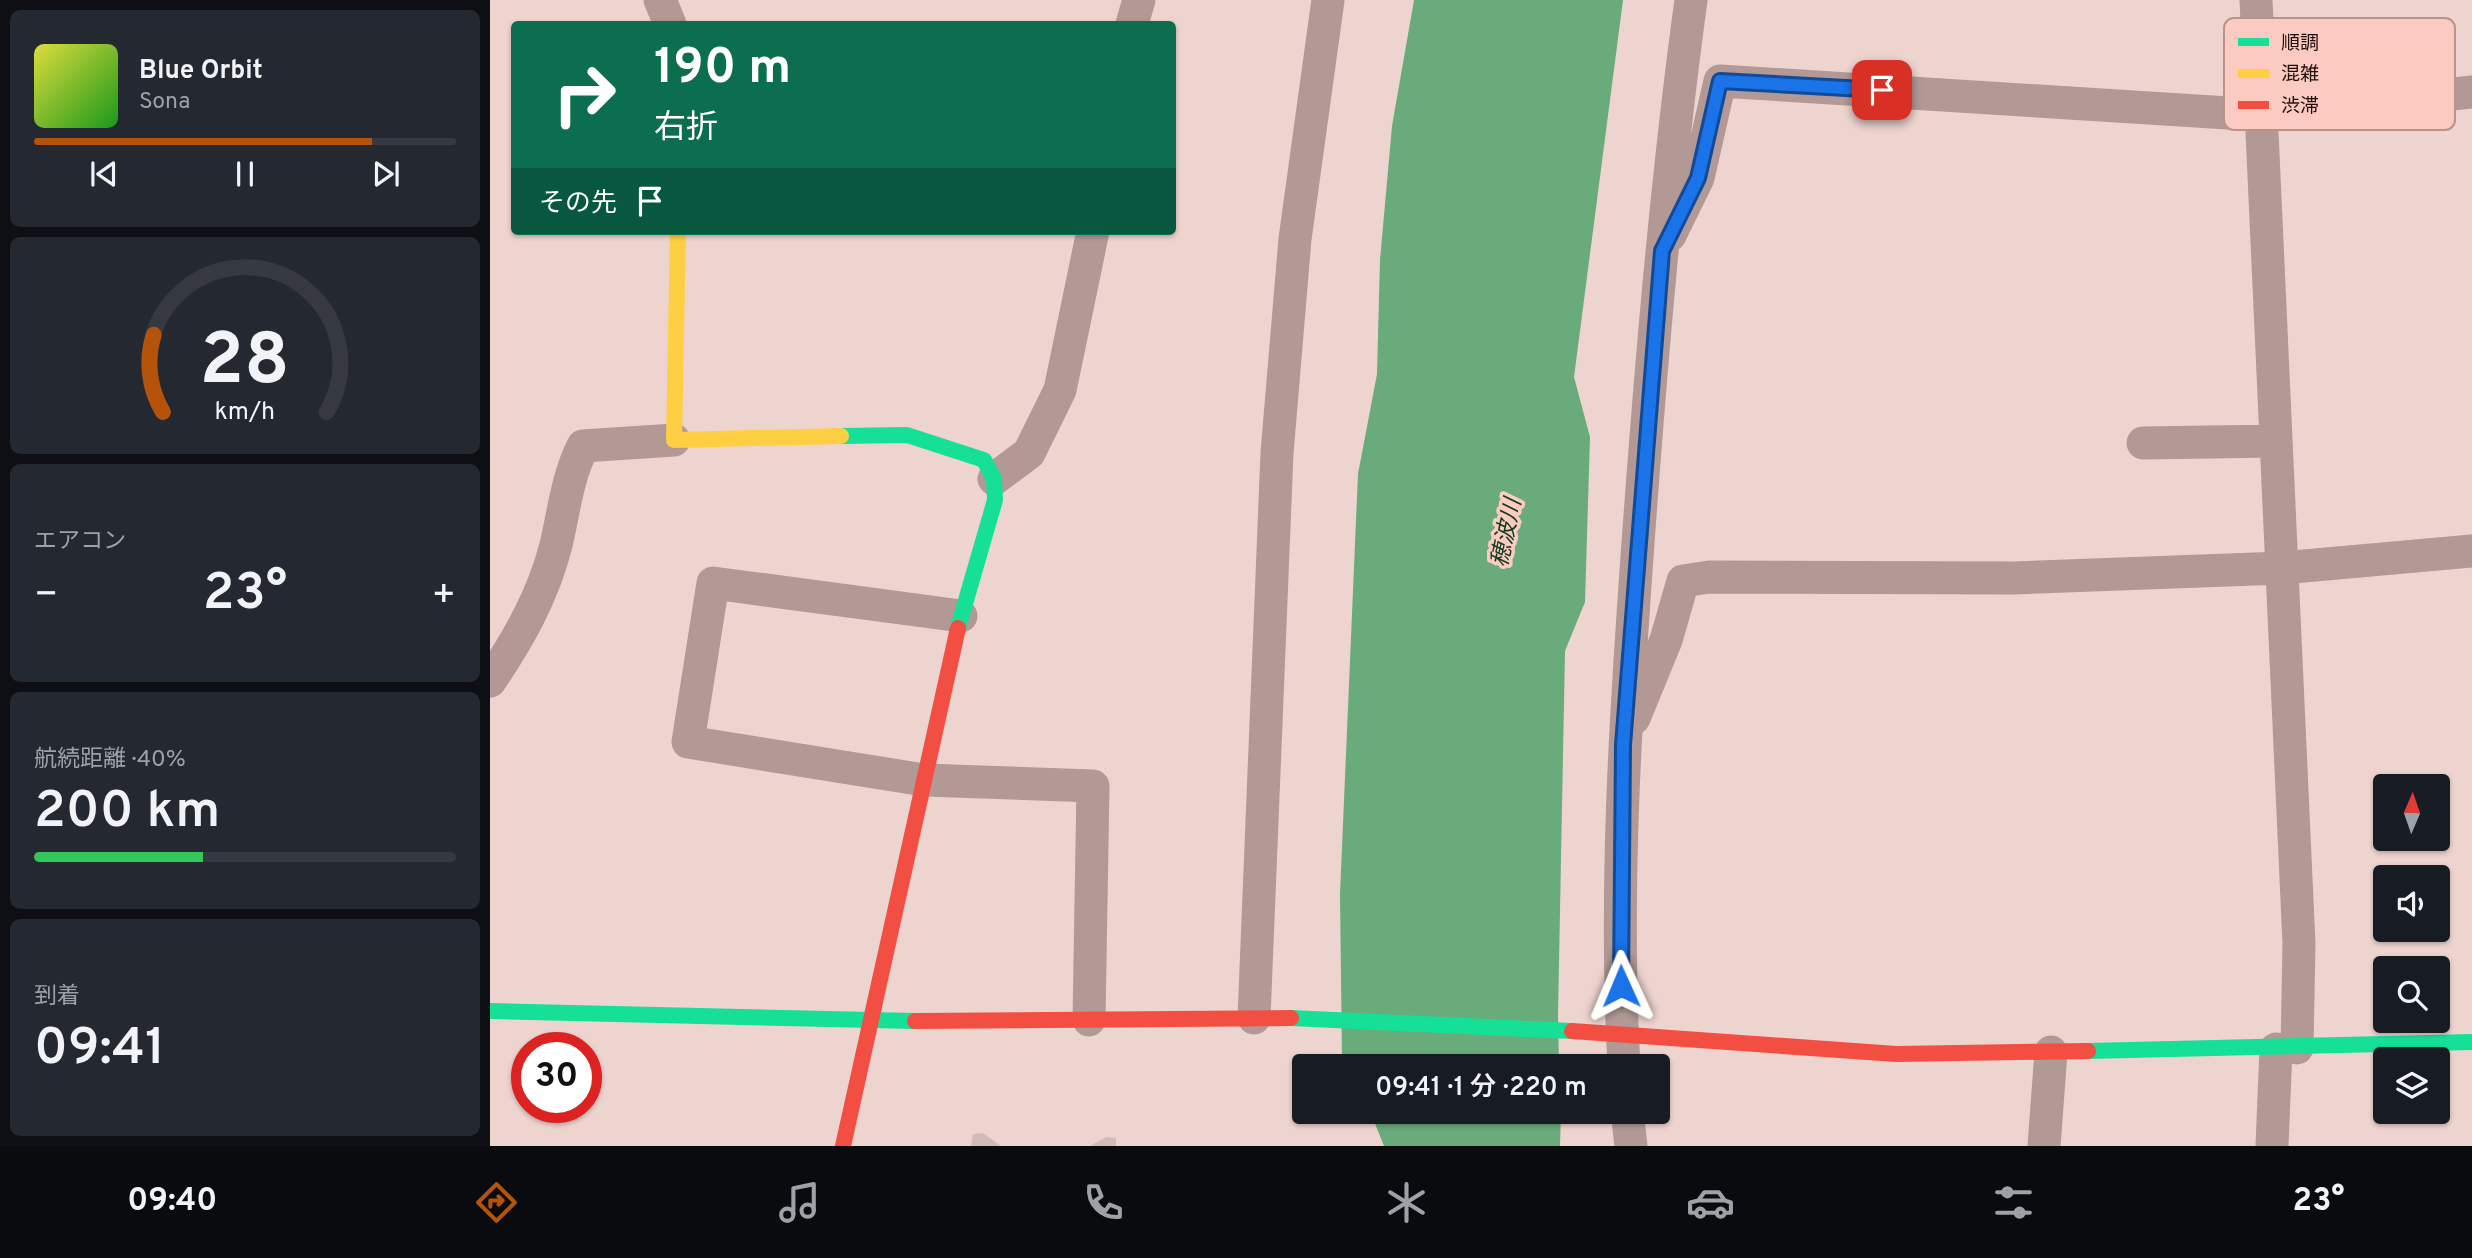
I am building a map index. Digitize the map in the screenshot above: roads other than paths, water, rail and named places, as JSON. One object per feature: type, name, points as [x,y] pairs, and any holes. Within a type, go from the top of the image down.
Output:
[{"type":"street","points":[[660,0],[669,21]]},
{"type":"street","points":[[1133,21],[1139,0]]},
{"type":"street","points":[[1262,1018],[1277,453],[1295,239],[1328,0]]},
{"type":"street","points":[[1614,1044],[1623,745],[1669,156],[1691,0]]},
{"type":"street","points":[[2256,0],[2257,18]]},
{"type":"street","points":[[1662,251],[1698,178],[1720,81],[2224,113]]},
{"type":"street","points":[[2261,130],[2299,944],[2272,1146]]},
{"type":"street","points":[[674,440],[678,235]]},
{"type":"street","points":[[994,479],[1029,453],[1060,390],[1092,235]]},
{"type":"street","points":[[490,681],[534,612],[555,547],[571,469],[583,446],[674,440],[907,435],[984,460],[994,479],[995,500],[961,615],[923,780],[873,1022],[843,1146]]},
{"type":"street","points":[[2143,443],[2276,441]]},
{"type":"street","points":[[1623,745],[1666,640],[1683,581],[1709,577],[2014,578],[2282,568],[2472,551]]},
{"type":"street","points":[[961,615],[713,583],[688,742],[923,780],[1093,786],[1089,1020]]},
{"type":"street","points":[[490,1011],[873,1022],[1262,1018],[1614,1044],[1896,1054],[2287,1049],[2472,1042]]},
{"type":"street","points":[[2044,1146],[2051,1052]]},
{"type":"street","points":[[1629,1124],[1632,1146]]},
{"type":"water","name":"穂波川","points":[[1414,0],[1623,0],[1574,377],[1590,437],[1585,602],[1565,651],[1559,1054],[1342,1054],[1340,894],[1358,474],[1377,374],[1380,260],[1392,126]]},
{"type":"water","points":[[1375,1124],[1561,1124],[1560,1146],[1384,1146]]}]
